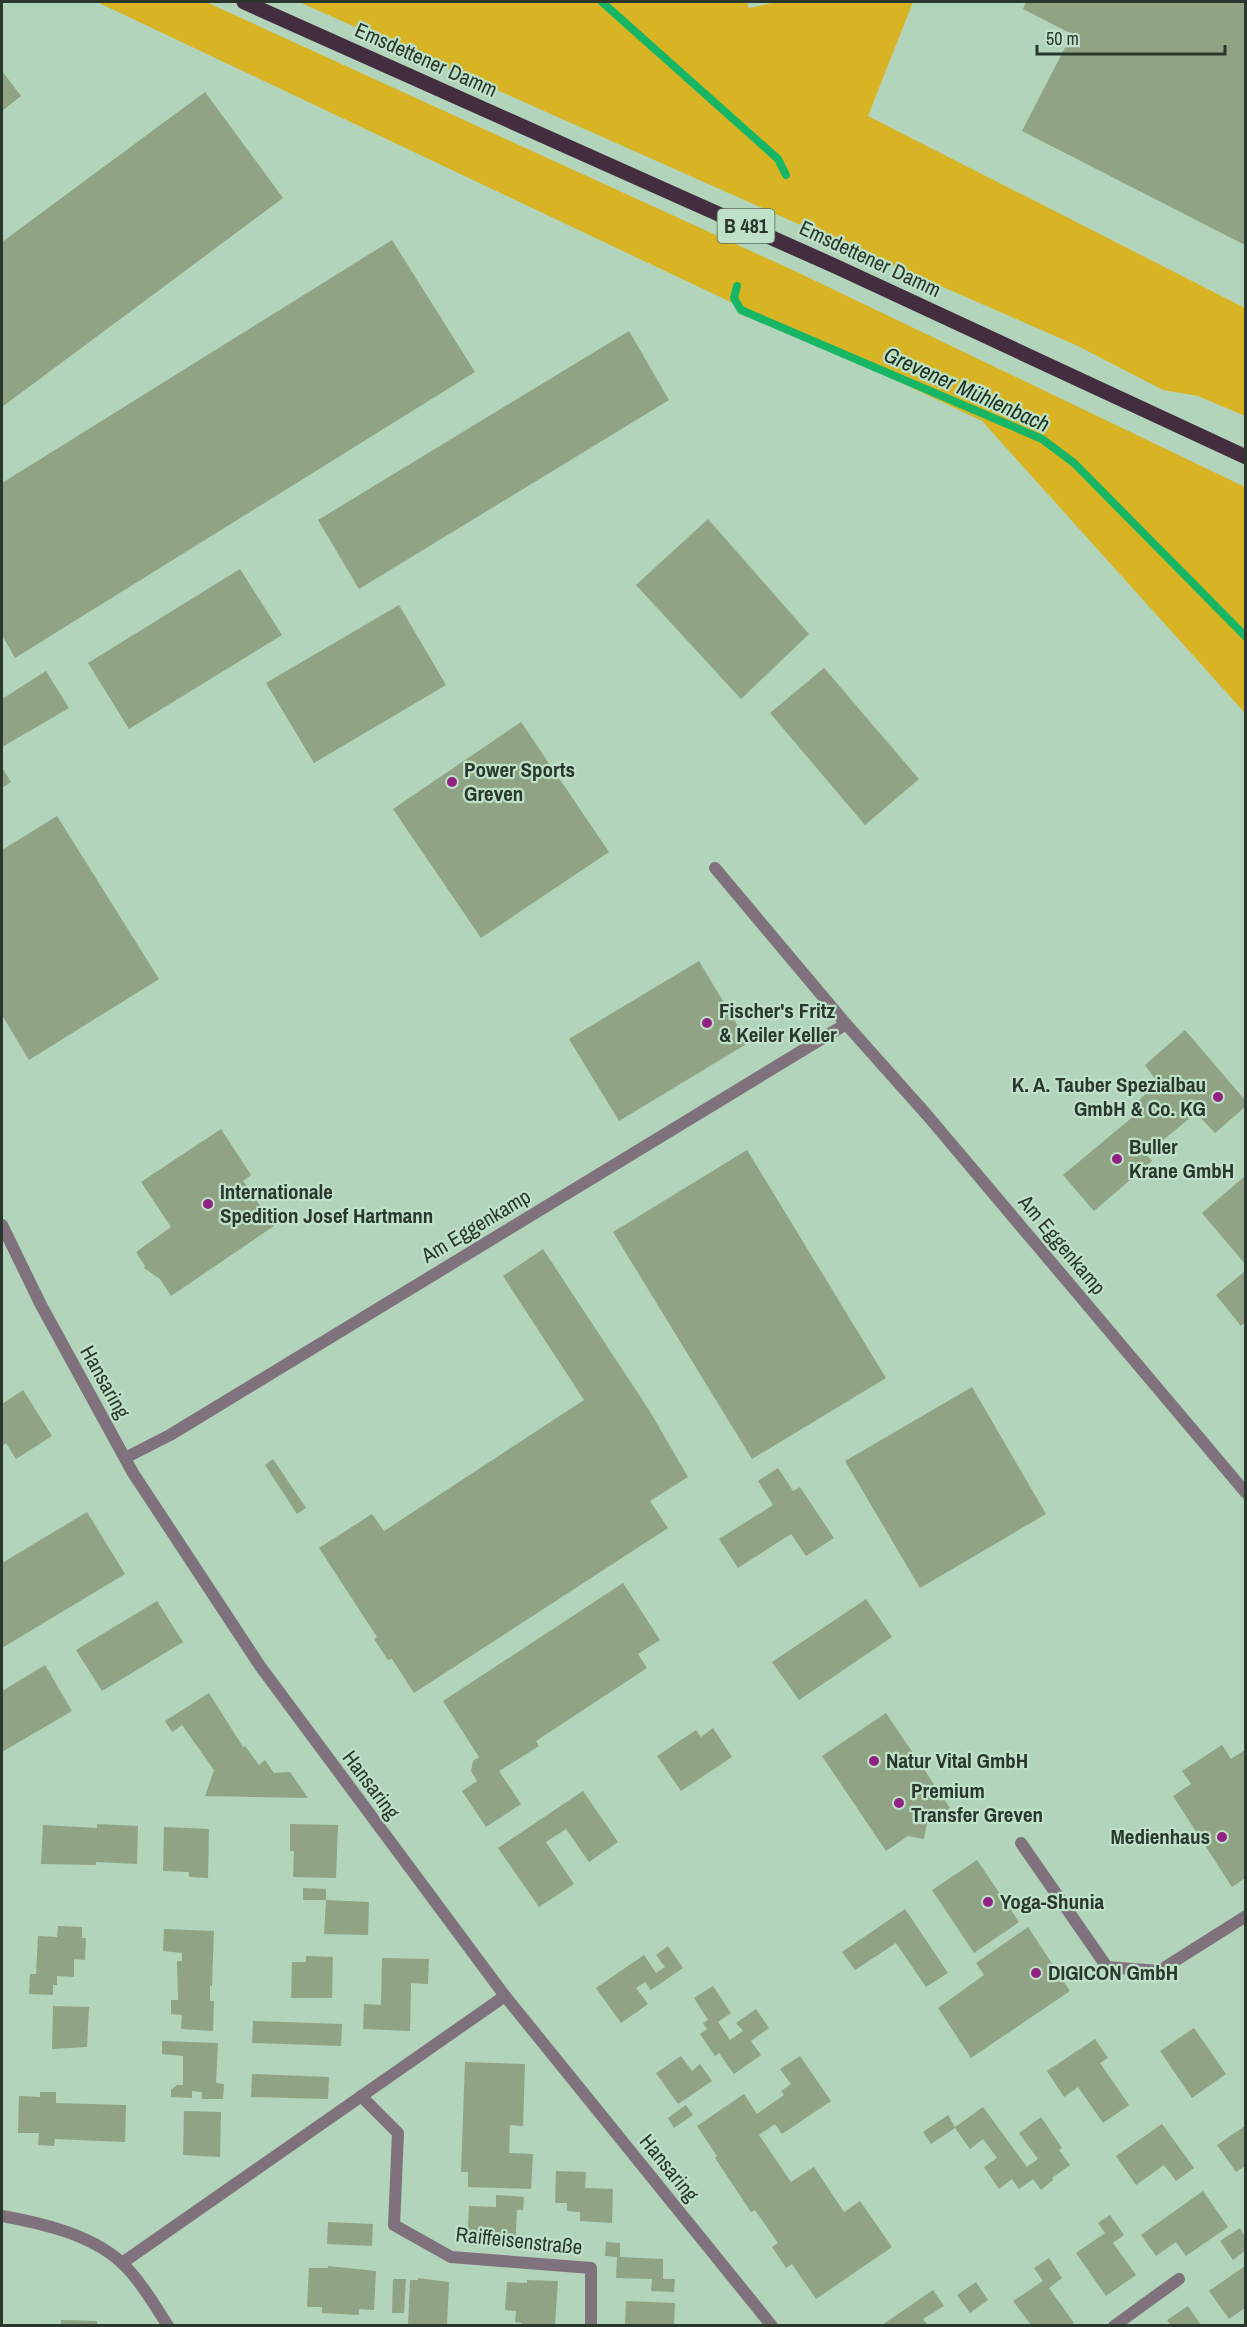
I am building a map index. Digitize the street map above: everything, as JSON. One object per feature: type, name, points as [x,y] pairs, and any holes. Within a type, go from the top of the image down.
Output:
[{"type":"main road","name":"Emsdettener Damm","points":[[244,2],[837,267],[1245,457]]},
{"type":"street","name":"Am Eggenkamp","points":[[715,868],[846,1024],[927,1115],[1245,1493]]},
{"type":"street","name":"Am Eggenkamp","points":[[125,1458],[170,1435],[846,1024]]},
{"type":"street","name":"Hansaring","points":[[2,1225],[41,1305],[125,1458],[260,1666],[505,1996],[772,2325]]},
{"type":"street","points":[[1021,1843],[1107,1967],[1159,1971],[1245,1916]]},
{"type":"street","points":[[122,2263],[505,1996]]},
{"type":"street","name":"Raiffeisenstraße","points":[[361,2096],[398,2133],[394,2225],[452,2257],[591,2268],[591,2325]]},
{"type":"street","points":[[2,2216],[46,2225],[85,2240],[122,2263],[168,2325]]},
{"type":"street","points":[[1113,2325],[1179,2279]]},
{"type":"shaded area","points":[[97,2],[206,2],[799,273],[1245,487],[1245,713],[982,421]]},
{"type":"shaded area","points":[[299,2],[747,2],[749,8],[777,2],[913,2],[868,116],[1245,308],[1245,416],[1198,396],[1163,390],[1078,346]]},
{"type":"building","points":[[1026,2],[1245,2],[1245,245],[1022,131],[1072,34],[1023,9]]},
{"type":"building","points":[[2,71],[21,96],[2,111]]},
{"type":"building","points":[[205,92],[283,198],[2,407],[2,242]]},
{"type":"building","points":[[392,240],[475,372],[15,658],[2,635],[2,483]]},
{"type":"building","points":[[629,331],[669,400],[359,589],[318,520]]},
{"type":"building","points":[[708,519],[809,634],[741,699],[636,585]]},
{"type":"building","points":[[240,569],[282,635],[129,729],[88,663]]},
{"type":"building","points":[[399,605],[446,685],[314,763],[266,683]]},
{"type":"building","points":[[824,668],[919,779],[865,825],[770,713]]},
{"type":"building","points":[[46,671],[69,708],[2,747],[2,699]]},
{"type":"building","points":[[521,722],[609,852],[481,938],[393,809]]},
{"type":"building","points":[[2,769],[11,782],[2,788]]},
{"type":"building","points":[[57,816],[159,979],[29,1060],[2,1015],[2,850]]},
{"type":"building","points":[[699,961],[748,1043],[619,1121],[569,1039]]},
{"type":"building","points":[[1185,1030],[1245,1100],[1245,1107],[1215,1133],[1196,1113],[1146,1154],[1152,1161],[1094,1211],[1063,1175],[1135,1115],[1130,1108],[1158,1083],[1145,1065]]},
{"type":"building","name":"Internationale Spedition Josef Hartmann","points":[[221,1129],[251,1175],[243,1181],[274,1226],[171,1296],[160,1279],[144,1268],[136,1252],[171,1227],[141,1182]]},
{"type":"building","points":[[747,1150],[886,1378],[752,1459],[613,1232]]},
{"type":"building","points":[[1245,1176],[1245,1264],[1202,1213]]},
{"type":"building","points":[[543,1249],[649,1410],[688,1477],[650,1501],[668,1528],[414,1693],[392,1659],[388,1660],[374,1639],[377,1637],[319,1548],[372,1514],[384,1531],[584,1400],[503,1276]]},
{"type":"building","points":[[1245,1271],[1245,1322],[1241,1326],[1216,1295]]},
{"type":"building","points":[[972,1387],[1046,1514],[920,1588],[845,1461]]},
{"type":"building","points":[[23,1390],[52,1436],[16,1459],[6,1443],[2,1446],[2,1404]]},
{"type":"building","points":[[273,1459],[306,1508],[297,1514],[265,1465]]},
{"type":"building","points":[[778,1468],[793,1491],[800,1487],[834,1538],[806,1556],[791,1534],[738,1568],[719,1539],[773,1505],[758,1481]]},
{"type":"building","points":[[87,1512],[125,1574],[2,1648],[2,1563]]},
{"type":"building","points":[[623,1583],[660,1640],[638,1654],[647,1668],[536,1741],[539,1746],[499,1771],[521,1804],[486,1827],[462,1791],[477,1781],[471,1771],[473,1761],[479,1757],[443,1701]]},
{"type":"building","points":[[866,1599],[892,1637],[799,1700],[772,1662]]},
{"type":"building","points":[[157,1601],[183,1642],[102,1691],[76,1650]]},
{"type":"building","points":[[45,1665],[72,1711],[2,1752],[2,1691]]},
{"type":"building","points":[[209,1693],[243,1747],[245,1746],[259,1765],[265,1760],[274,1773],[290,1772],[308,1798],[205,1796],[214,1770],[182,1725],[172,1732],[165,1721]]},
{"type":"building","points":[[886,1713],[950,1808],[927,1823],[924,1839],[908,1836],[886,1851],[822,1756]]},
{"type":"building","points":[[713,1728],[732,1757],[681,1791],[657,1756],[696,1730],[701,1737]]},
{"type":"building","name":"Medienhaus","points":[[1222,1745],[1231,1759],[1245,1750],[1245,1878],[1232,1887],[1173,1796],[1191,1784],[1182,1771]]},
{"type":"building","points":[[583,1791],[618,1842],[589,1862],[566,1829],[546,1842],[574,1884],[539,1907],[498,1848]]},
{"type":"building","points":[[97,1824],[138,1826],[137,1864],[96,1862],[96,1865],[41,1864],[43,1825],[97,1828]]},
{"type":"building","points":[[290,1824],[338,1825],[336,1878],[293,1877],[294,1851],[290,1851]]},
{"type":"building","points":[[164,1827],[209,1829],[208,1878],[189,1877],[189,1872],[163,1871]]},
{"type":"building","points":[[977,1860],[1019,1922],[974,1953],[932,1890]]},
{"type":"building","points":[[303,1888],[326,1889],[326,1900],[303,1900]]},
{"type":"building","points":[[326,1900],[369,1902],[368,1935],[324,1934]]},
{"type":"building","points":[[905,1909],[948,1973],[926,1987],[896,1943],[855,1970],[842,1952]]},
{"type":"building","points":[[58,1926],[82,1927],[82,1938],[86,1938],[85,1960],[74,1959],[74,1977],[57,1976],[57,1985],[53,1985],[53,1995],[29,1994],[30,1974],[36,1974],[38,1936],[57,1937]]},
{"type":"building","points":[[1028,1927],[1070,1991],[971,2058],[938,2008],[984,1975],[976,1963]]},
{"type":"building","points":[[164,1929],[214,1931],[212,1986],[210,1986],[210,2001],[214,2001],[213,2031],[181,2029],[182,2015],[171,2014],[171,2000],[178,2000],[177,1961],[182,1961],[182,1953],[163,1951]]},
{"type":"building","points":[[668,1946],[683,1968],[651,1990],[645,1982],[636,1988],[648,2004],[621,2023],[596,1988],[644,1955],[656,1973],[665,1967],[656,1955]]},
{"type":"building","points":[[306,1956],[333,1957],[332,1998],[291,1998],[292,1962],[306,1962]]},
{"type":"building","points":[[382,1958],[429,1959],[428,1984],[411,1983],[410,2031],[363,2029],[364,2004],[381,2005]]},
{"type":"building","points":[[713,1986],[731,2013],[718,2022],[730,2040],[743,2031],[736,2023],[756,2009],[769,2028],[751,2041],[761,2055],[734,2074],[719,2053],[715,2056],[700,2034],[707,2029],[703,2023],[708,2020],[694,1998]]},
{"type":"building","points":[[53,2006],[89,2007],[87,2047],[52,2049]]},
{"type":"building","points":[[253,2021],[342,2024],[341,2046],[252,2043]]},
{"type":"building","points":[[1194,2028],[1226,2074],[1192,2098],[1160,2051]]},
{"type":"building","points":[[1095,2039],[1108,2058],[1100,2063],[1129,2105],[1103,2123],[1078,2087],[1064,2097],[1047,2071]]},
{"type":"building","points":[[162,2041],[218,2043],[216,2083],[224,2084],[223,2099],[202,2099],[202,2092],[192,2091],[192,2098],[171,2097],[171,2090],[177,2085],[183,2085],[183,2056],[162,2054]]},
{"type":"building","points":[[681,2056],[692,2071],[700,2064],[712,2081],[678,2104],[656,2073]]},
{"type":"building","points":[[800,2056],[831,2101],[782,2134],[775,2124],[759,2135],[791,2182],[814,2167],[844,2212],[860,2201],[892,2247],[816,2299],[792,2264],[786,2268],[772,2247],[778,2243],[755,2210],[751,2212],[697,2126],[744,2094],[757,2114],[784,2095],[781,2091],[791,2084],[780,2069]]},
{"type":"building","points":[[465,2062],[525,2064],[523,2126],[510,2125],[509,2153],[533,2154],[531,2189],[468,2187],[468,2172],[461,2172]]},
{"type":"building","points":[[252,2074],[329,2077],[328,2099],[251,2097]]},
{"type":"building","points":[[40,2092],[56,2092],[56,2103],[126,2105],[125,2142],[55,2139],[54,2146],[38,2145],[39,2133],[18,2133],[19,2096],[40,2097]]},
{"type":"building","points":[[686,2105],[693,2115],[674,2128],[668,2118]]},
{"type":"building","points":[[983,2107],[1027,2167],[1038,2159],[1019,2133],[1041,2117],[1062,2148],[1059,2150],[1070,2165],[1052,2178],[1053,2180],[1041,2190],[1033,2179],[1019,2189],[1012,2179],[999,2189],[984,2167],[997,2158],[983,2139],[970,2149],[955,2128],[931,2144],[923,2132],[948,2115],[955,2127]]},
{"type":"building","points":[[184,2111],[221,2112],[220,2157],[183,2155]]},
{"type":"building","points":[[1162,2124],[1194,2168],[1176,2181],[1164,2165],[1136,2185],[1116,2156]]},
{"type":"building","points":[[1245,2126],[1245,2166],[1236,2172],[1217,2145]]},
{"type":"building","points":[[556,2171],[586,2172],[585,2188],[613,2189],[612,2223],[580,2221],[580,2212],[567,2211],[567,2203],[555,2203]]},
{"type":"building","points":[[1203,2191],[1228,2227],[1186,2256],[1176,2242],[1156,2256],[1141,2235]]},
{"type":"building","points":[[496,2195],[524,2197],[523,2210],[517,2210],[515,2248],[467,2245],[469,2206],[496,2207]]},
{"type":"building","points":[[1110,2215],[1124,2235],[1113,2243],[1136,2275],[1106,2296],[1076,2253],[1105,2233],[1098,2223]]},
{"type":"building","points":[[328,2222],[373,2224],[372,2246],[327,2244]]},
{"type":"building","points":[[1240,2228],[1245,2237],[1245,2251],[1233,2260],[1220,2241]]},
{"type":"building","points":[[606,2242],[620,2243],[620,2257],[663,2259],[663,2279],[675,2279],[674,2292],[651,2291],[652,2279],[616,2278],[617,2257],[605,2256]]},
{"type":"building","points":[[1049,2258],[1062,2278],[1049,2288],[1074,2323],[1070,2325],[1031,2325],[1013,2301],[1043,2281],[1034,2268]]},
{"type":"building","points":[[328,2266],[376,2271],[374,2310],[359,2309],[359,2315],[322,2313],[322,2307],[307,2307],[309,2268],[328,2268]]},
{"type":"building","points":[[1245,2266],[1245,2308],[1229,2319],[1209,2291]]},
{"type":"building","points":[[418,2278],[449,2282],[447,2325],[408,2325],[410,2280],[418,2280]]},
{"type":"building","points":[[393,2279],[406,2279],[404,2313],[392,2313]]},
{"type":"building","points":[[527,2280],[558,2281],[555,2325],[522,2325],[522,2323],[515,2322],[516,2311],[505,2310],[507,2282],[527,2283]]},
{"type":"building","points":[[976,2282],[988,2300],[970,2313],[957,2295]]},
{"type":"building","points":[[933,2290],[944,2306],[923,2319],[928,2325],[882,2325]]},
{"type":"building","points":[[626,2301],[675,2303],[674,2325],[625,2325]]},
{"type":"building","points":[[1188,2306],[1201,2325],[1167,2325],[1170,2324],[1167,2320]]},
{"type":"building","points":[[61,2320],[97,2321],[97,2325],[61,2325]]},
{"type":"waterway","name":"Grevener Mühlenbach","points":[[602,2],[778,159],[786,175]]},
{"type":"waterway","name":"Grevener Mühlenbach","points":[[737,286],[734,298],[741,310],[1042,439],[1074,463],[1246,637]]},
{"type":"place","name":"Power Sports Greven","points":[[452,782]]},
{"type":"place","name":"Fischer's Fritz & Keiler Keller","points":[[707,1023]]},
{"type":"place","name":"K. A. Tauber Spezialbau GmbH & Co. KG","points":[[1218,1097]]},
{"type":"place","name":"Buller Krane GmbH","points":[[1117,1159]]},
{"type":"place","name":"Internationale Spedition Josef Hartmann","points":[[208,1204]]},
{"type":"place","name":"Natur Vital GmbH","points":[[874,1761]]},
{"type":"place","name":"Premium Transfer Greven","points":[[899,1803]]},
{"type":"place","name":"Medienhaus","points":[[1222,1837]]},
{"type":"place","name":"Yoga-Shunia","points":[[988,1902]]},
{"type":"place","name":"DIGICON GmbH","points":[[1036,1973]]}]
